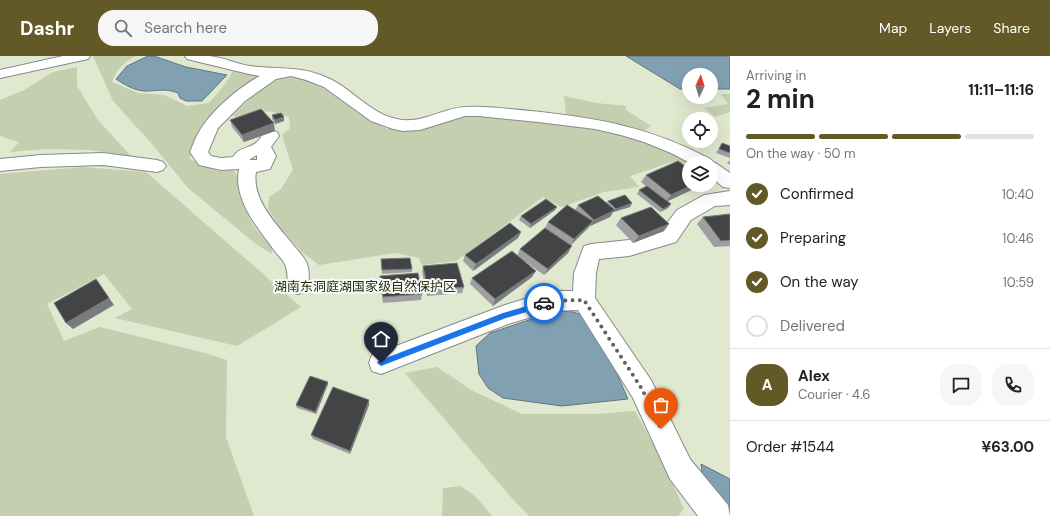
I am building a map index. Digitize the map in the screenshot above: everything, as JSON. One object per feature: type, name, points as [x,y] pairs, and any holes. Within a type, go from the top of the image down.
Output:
[{"type":"street","points":[[0,74],[50,59],[83,56]]},
{"type":"street","points":[[192,56],[249,70],[279,73],[291,72],[315,78],[328,84],[376,117],[392,124],[410,127],[460,112],[479,111],[594,123],[627,130],[671,145],[691,156]]},
{"type":"street","points":[[244,165],[221,164],[205,161],[199,152],[208,132],[226,110],[245,92],[279,73]]},
{"type":"street","points":[[266,141],[242,156],[249,193],[260,217],[297,265],[298,285]]},
{"type":"street","points":[[0,165],[41,161],[103,159],[157,166]]},
{"type":"street","points":[[718,173],[730,182]]},
{"type":"street","points":[[717,516],[680,469],[642,389],[584,300],[585,273],[591,252],[629,248],[669,236],[684,214],[711,200],[730,198]]},
{"type":"street","points":[[381,363],[505,315],[552,301],[584,300]]},
{"type":"green space","name":"湖南东洞庭湖国家级自然保护区","points":[[0,56],[730,56],[730,516],[0,516]]},
{"type":"green space","points":[[93,56],[136,56],[121,67],[112,82],[138,93],[164,95],[187,106],[209,103],[226,83],[233,71],[263,75],[193,144],[190,159],[217,171],[234,170],[239,182],[248,215],[255,228],[272,248],[272,254],[256,244],[188,188],[152,144],[113,101]]},
{"type":"green space","points":[[77,67],[77,86],[98,120],[131,156],[89,150],[46,149],[10,152],[19,142],[0,136],[0,100],[24,90],[53,72]]},
{"type":"green space","points":[[283,75],[308,80],[330,92],[353,109],[387,129],[424,129],[451,120],[474,116],[573,125],[624,134],[663,147],[682,156],[682,168],[672,162],[630,176],[639,187],[604,192],[561,207],[543,197],[456,261],[422,265],[419,258],[395,253],[319,265],[302,252],[281,228],[268,209],[269,197],[281,189],[293,170],[282,135],[290,128],[289,117],[268,112],[256,113],[244,117],[232,116],[262,87]]},
{"type":"green space","points":[[721,94],[730,94],[730,112],[718,116],[718,112],[709,112],[704,108],[728,104]]},
{"type":"green space","points":[[564,96],[596,103],[626,106],[626,110],[651,126],[644,131],[566,114]]},
{"type":"green space","points":[[83,167],[146,172],[301,307],[237,346],[115,318],[132,309],[104,274],[47,304],[64,341],[100,327],[205,353],[227,360],[226,437],[254,516],[0,516],[0,174]]},
{"type":"green space","points":[[437,367],[473,391],[522,414],[598,414],[635,411],[664,464],[684,509],[678,516],[529,516],[509,495],[405,373]]},
{"type":"green space","points":[[461,486],[476,497],[492,516],[442,516],[443,488]]},
{"type":"water","points":[[148,56],[154,56],[186,67],[227,75],[202,101],[186,101],[180,98],[178,93],[169,91],[146,91],[134,89],[116,79],[127,66]]},
{"type":"water","points":[[626,56],[730,56],[730,89],[718,89],[718,68],[682,68],[682,89]]},
{"type":"water","points":[[556,311],[574,312],[586,317],[610,358],[628,399],[562,406],[503,398],[488,388],[479,374],[476,346],[490,333]]},
{"type":"water","points":[[701,464],[730,479],[730,513],[703,481]]},
{"type":"building","points":[[261,109],[274,123],[242,135],[230,120]]},
{"type":"building","points":[[281,113],[284,117],[275,120],[272,115]]},
{"type":"building","points":[[722,143],[730,146],[730,153],[719,149]]},
{"type":"building","points":[[678,161],[682,164],[682,190],[671,195],[646,175]]},
{"type":"building","points":[[647,186],[671,204],[663,209],[639,190]]},
{"type":"building","points":[[625,195],[632,203],[616,209],[608,201]]},
{"type":"building","points":[[598,196],[615,210],[594,220],[578,205]]},
{"type":"building","points":[[546,199],[557,207],[531,224],[521,216]]},
{"type":"building","points":[[567,205],[593,221],[574,239],[548,222]]},
{"type":"building","points":[[651,207],[669,224],[639,236],[621,218]]},
{"type":"building","points":[[730,214],[730,240],[721,241],[703,217]]},
{"type":"building","points":[[510,223],[521,232],[476,264],[465,255]]},
{"type":"building","points":[[545,228],[572,246],[548,269],[520,249]]},
{"type":"building","points":[[512,251],[536,271],[495,299],[472,278]]},
{"type":"building","points":[[410,258],[412,269],[382,270],[381,259]]},
{"type":"building","points":[[457,263],[464,287],[428,290],[423,266]]},
{"type":"building","points":[[418,273],[422,294],[383,297],[380,276]]},
{"type":"building","points":[[96,279],[109,298],[66,323],[54,303]]},
{"type":"building","points":[[310,376],[328,382],[315,412],[296,405]]},
{"type":"building","points":[[333,387],[369,400],[350,451],[311,435]]},
{"type":"way so far","points":[[544,303],[552,301],[584,300],[642,389],[661,429]]},
{"type":"route","points":[[381,363],[505,315],[544,303]]}]
